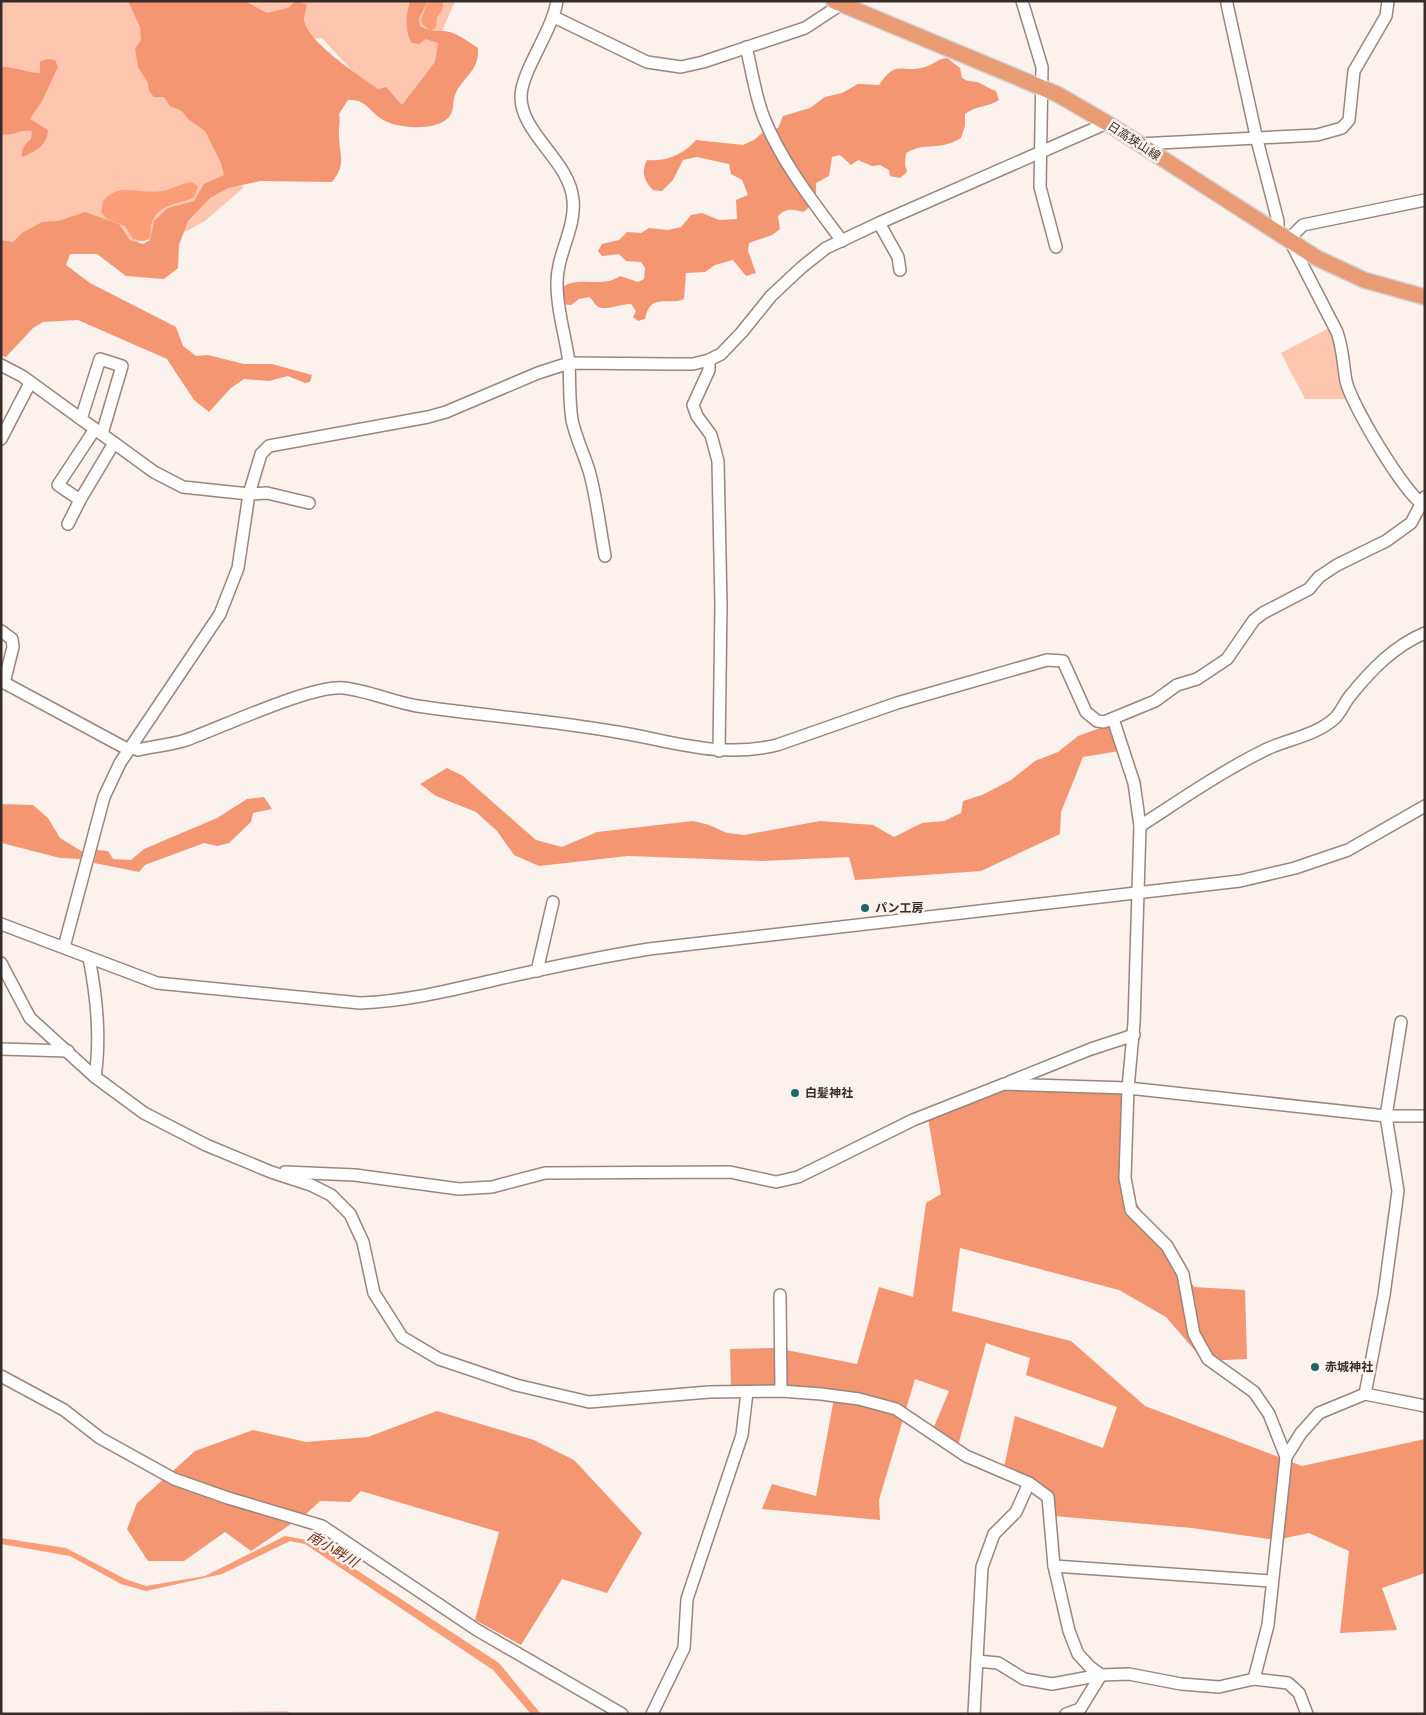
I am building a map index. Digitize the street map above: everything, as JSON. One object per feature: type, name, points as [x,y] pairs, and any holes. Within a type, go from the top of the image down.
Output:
[{"type":"main road","name":"日高狭山線","points":[[845,4],[1042,86],[1107,123],[1339,270],[1364,280],[1425,297]]},
{"type":"street","points":[[557,1],[554,17],[523,86],[522,107],[527,120],[567,178],[573,198],[572,222],[561,256],[556,282],[569,363],[569,401],[572,421],[590,474],[605,556]]},
{"type":"street","points":[[1022,1],[1042,68],[1040,187],[1056,247]]},
{"type":"street","points":[[1139,144],[1317,136],[1342,128],[1349,120],[1354,71],[1386,16],[1388,1]]},
{"type":"street","points":[[554,17],[647,62],[664,66],[682,67],[703,62],[805,28],[845,4]]},
{"type":"street","points":[[1,630],[12,639],[13,647],[3,682],[130,748],[138,750],[184,740],[299,697],[327,688],[343,687],[416,706],[552,721],[620,732],[686,747],[719,751],[740,751],[777,745],[897,703],[1047,660],[1063,661],[1089,716],[1097,721],[1104,722],[1114,719],[1156,701],[1177,685],[1196,679],[1227,659],[1254,620],[1310,588],[1318,577],[1337,564],[1386,541],[1411,524],[1423,502],[1388,461],[1346,383],[1343,347],[1337,332],[1283,236],[1257,140],[1227,4]]},
{"type":"street","points":[[746,47],[763,117],[807,194],[842,241]]},
{"type":"street","points":[[64,947],[104,797],[120,763],[220,614],[238,568],[249,494],[260,454],[269,446],[437,414],[538,372],[569,363],[693,364],[710,360],[721,354],[742,332],[771,296],[826,248],[1042,150],[1107,123]]},
{"type":"street","points":[[1283,236],[1303,226],[1425,200]]},
{"type":"street","points":[[879,223],[898,257],[900,270]]},
{"type":"street","points":[[80,500],[58,485],[99,432],[122,366],[100,359],[81,419]]},
{"type":"street","points":[[710,360],[709,370],[693,405],[697,416],[711,435],[718,461],[721,605],[719,751]]},
{"type":"street","points":[[1,365],[30,382],[154,472],[183,487],[249,494],[268,493],[309,503]]},
{"type":"street","points":[[1,439],[30,382]]},
{"type":"street","points":[[68,524],[114,443]]},
{"type":"street","points":[[1140,826],[1216,777],[1267,750],[1325,725],[1336,717],[1349,697],[1377,665],[1410,639],[1425,633]]},
{"type":"street","points":[[1114,719],[1134,782],[1140,826],[1134,1035],[1128,1088],[1125,1178],[1131,1210],[1167,1246],[1183,1274],[1194,1334],[1208,1359],[1254,1392],[1270,1414],[1286,1457]]},
{"type":"street","points":[[1,924],[148,980],[177,987],[360,1003],[390,1002],[649,949],[1240,881],[1295,868],[1348,850],[1425,806]]},
{"type":"street","points":[[537,971],[553,902]]},
{"type":"street","points":[[89,958],[96,990],[100,1048],[95,1077]]},
{"type":"street","points":[[1,963],[30,1018],[95,1077],[144,1113],[206,1145],[271,1172],[311,1185],[331,1195],[350,1214],[363,1242],[374,1293],[402,1337],[439,1359],[516,1385],[589,1402],[709,1392],[781,1391],[859,1399],[896,1409],[966,1456],[1029,1484],[1048,1498],[1054,1566],[1069,1631],[1078,1654],[1101,1675]]},
{"type":"street","points":[[1365,1394],[1384,1295],[1398,1191],[1386,1116],[1401,1022]]},
{"type":"street","points":[[271,1172],[355,1174],[458,1190],[492,1188],[545,1172],[730,1172],[776,1182],[798,1177],[913,1120],[1091,1049],[1134,1035]]},
{"type":"street","points":[[1,1049],[68,1051]]},
{"type":"street","points":[[1004,1084],[1128,1088],[1386,1116],[1425,1116]]},
{"type":"street","points":[[780,1295],[781,1391]]},
{"type":"street","points":[[1,1376],[64,1410],[100,1438],[174,1479],[228,1498],[322,1526],[477,1630],[622,1714]]},
{"type":"street","points":[[652,1714],[684,1648],[687,1599],[742,1434],[747,1392]]},
{"type":"street","points":[[1254,1679],[1268,1625],[1271,1581],[1286,1457],[1301,1433],[1319,1413],[1365,1394],[1425,1406]]},
{"type":"street","points":[[974,1714],[982,1567],[994,1534],[1016,1512],[1029,1484]]},
{"type":"street","points":[[1054,1566],[1271,1581]]},
{"type":"street","points":[[977,1661],[998,1663],[1024,1679],[1052,1684],[1101,1675],[1129,1674],[1182,1684],[1219,1687],[1254,1679],[1288,1683],[1299,1693],[1307,1714]]},
{"type":"street","points":[[1066,1714],[1080,1709],[1101,1675]]},
{"type":"shaded area","points":[[1,1],[455,1],[439,38],[455,42],[403,108],[366,86],[322,38],[227,49],[243,188],[205,221],[179,235],[1,264]]},
{"type":"shaded area","points":[[128,1],[245,1],[267,13],[288,8],[296,1],[307,5],[304,20],[307,29],[314,38],[335,58],[378,89],[386,87],[402,105],[435,62],[438,43],[426,39],[419,44],[412,43],[406,23],[410,1],[428,1],[419,18],[420,26],[429,30],[446,31],[455,34],[478,48],[476,63],[455,95],[451,114],[443,122],[425,127],[395,125],[380,118],[366,105],[358,101],[348,100],[339,114],[341,166],[332,182],[260,181],[228,188],[210,198],[188,221],[179,245],[178,268],[164,279],[126,276],[97,254],[70,254],[66,265],[90,283],[176,327],[183,346],[196,356],[208,355],[244,364],[272,364],[312,375],[310,382],[305,383],[288,376],[269,381],[244,379],[231,388],[209,412],[194,400],[167,359],[78,320],[43,322],[33,328],[6,357],[1,356],[1,240],[13,242],[22,233],[42,222],[58,221],[85,212],[119,224],[130,240],[143,244],[150,240],[154,221],[168,208],[194,201],[204,184],[224,175],[221,163],[205,131],[188,119],[182,111],[170,106],[164,97],[154,97],[149,91],[148,83],[138,67],[135,49],[141,40],[140,27]]},
{"type":"shaded area","points":[[433,1],[443,2],[442,11],[437,17],[436,27],[431,31],[423,25],[421,20],[427,4]]},
{"type":"shaded area","points":[[947,58],[960,68],[962,78],[977,82],[996,91],[999,100],[973,109],[965,114],[965,126],[961,138],[946,145],[913,149],[906,153],[905,164],[907,172],[900,178],[890,176],[889,170],[880,165],[872,166],[858,160],[851,165],[840,155],[832,157],[829,176],[816,183],[815,196],[810,206],[803,212],[787,210],[778,216],[780,229],[772,235],[749,243],[748,251],[756,273],[746,276],[733,260],[715,265],[705,272],[686,273],[684,299],[651,305],[645,319],[638,321],[633,317],[636,311],[631,304],[600,308],[589,297],[579,299],[571,305],[561,304],[559,290],[566,285],[581,282],[605,282],[620,276],[638,282],[644,279],[645,268],[641,262],[626,261],[619,254],[602,256],[598,251],[602,244],[619,240],[627,232],[641,233],[649,228],[668,230],[681,227],[691,215],[702,213],[719,220],[737,219],[736,200],[748,195],[742,180],[731,174],[729,164],[697,157],[683,160],[673,180],[662,191],[653,190],[647,183],[644,168],[647,160],[661,160],[674,156],[696,140],[743,145],[754,140],[762,133],[778,128],[783,116],[810,108],[825,97],[842,93],[858,84],[879,85],[895,69],[917,69]]},
{"type":"shaded area","points":[[46,59],[55,60],[58,67],[42,101],[30,119],[48,130],[47,136],[40,147],[22,157],[25,145],[31,139],[32,131],[1,134],[1,67],[40,73],[40,62]]},
{"type":"shaded area","points":[[191,182],[198,186],[194,197],[161,210],[152,222],[149,239],[143,241],[133,239],[125,226],[107,219],[101,212],[103,201],[109,195],[116,192],[123,190],[162,191]]},
{"type":"shaded area","points":[[1327,329],[1331,329],[1348,399],[1305,399],[1281,353]]},
{"type":"shaded area","points":[[1111,724],[1113,739],[1119,751],[1083,757],[1061,812],[1060,834],[981,871],[855,880],[849,857],[762,861],[628,856],[539,866],[514,855],[497,831],[476,812],[436,796],[420,784],[447,768],[463,776],[536,840],[562,847],[597,832],[693,821],[709,825],[727,833],[744,835],[820,821],[873,825],[894,837],[922,823],[944,821],[961,813],[963,801],[982,795],[1011,780],[1035,761],[1058,752],[1078,736]]},
{"type":"shaded area","points":[[264,797],[272,809],[253,813],[251,822],[229,843],[217,846],[204,843],[145,865],[139,872],[94,863],[97,850],[108,851],[113,859],[131,860],[144,849],[217,818],[247,799]]},
{"type":"shaded area","points":[[1,804],[33,805],[48,818],[60,838],[83,852],[80,859],[60,858],[2,843]]},
{"type":"shaded area","points":[[1005,1088],[1126,1091],[1128,1191],[1194,1287],[1245,1290],[1247,1359],[1204,1361],[1166,1317],[1119,1290],[960,1248],[952,1311],[1071,1341],[1145,1406],[1302,1466],[1425,1439],[1425,1573],[1382,1588],[1397,1630],[1340,1633],[1349,1551],[1309,1533],[1276,1540],[1192,1528],[1054,1516],[1050,1495],[1004,1467],[1015,1416],[1103,1448],[1117,1407],[1026,1375],[1030,1358],[986,1343],[958,1446],[933,1429],[949,1391],[915,1379],[879,1500],[880,1520],[762,1509],[772,1484],[816,1496],[835,1393],[731,1388],[730,1349],[776,1348],[857,1364],[879,1287],[913,1297],[926,1203],[941,1194],[928,1118]]},
{"type":"shaded area","points":[[437,1411],[534,1440],[574,1460],[642,1533],[607,1593],[562,1579],[521,1645],[475,1620],[499,1532],[361,1491],[350,1502],[320,1501],[306,1514],[251,1551],[225,1532],[184,1561],[148,1561],[127,1529],[137,1503],[195,1451],[253,1430],[306,1442],[368,1437]]},
{"type":"shaded area","points":[[285,1536],[312,1541],[499,1663],[541,1714],[531,1714],[493,1670],[305,1544],[290,1541],[222,1574],[146,1591],[121,1584],[70,1556],[1,1544],[1,1538],[66,1548],[125,1579],[146,1586],[205,1576]]},
{"type":"shaded area","points":[[288,1711],[292,1714],[79,1714]]},
{"type":"place","name":"パン工房","points":[[865,908]]},
{"type":"place","name":"白髪神社","points":[[795,1093]]},
{"type":"place","name":"赤城神社","points":[[1315,1367]]},
{"type":"water label","name":"南小畔川","points":[[333,1549]]}]
